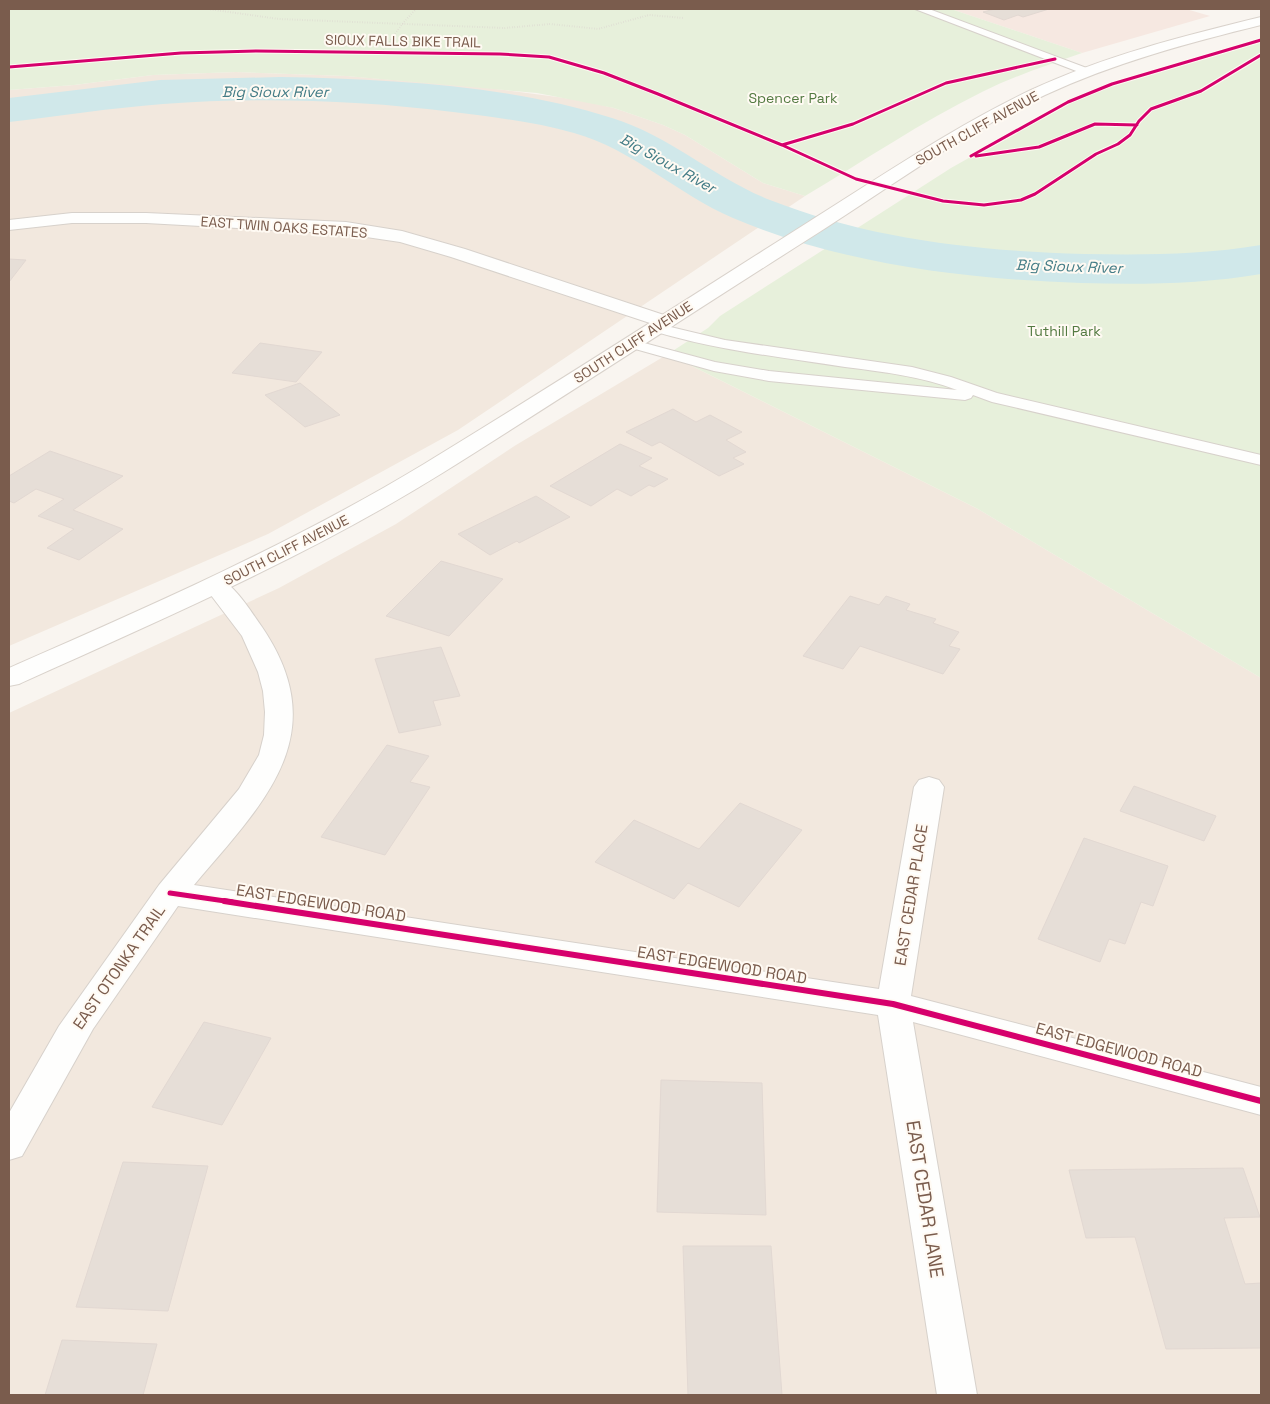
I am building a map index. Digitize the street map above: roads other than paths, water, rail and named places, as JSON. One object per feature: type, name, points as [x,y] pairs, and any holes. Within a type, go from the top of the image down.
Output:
[{"type":"street","name":"SOUTH CLIFF AVENUE","points":[[9,678],[217,586],[320,534],[387,497],[633,344],[922,158],[1005,109],[1088,72],[1165,46],[1261,21]]},
{"type":"street","name":"EAST TWIN OAKS ESTATES","points":[[9,225],[72,218],[137,218],[346,228],[402,237],[458,252],[662,325]]},
{"type":"street","name":"EAST OTONKA TRAIL","points":[[9,1145],[80,1022],[170,893],[245,803],[269,764],[278,737],[279,703],[271,671],[261,645],[246,622],[217,586]]},
{"type":"street","name":"EAST CEDAR PLACE","points":[[893,1004],[929,787]]},
{"type":"street","name":"EAST EDGEWOOD ROAD","points":[[170,893],[893,1004],[1261,1101]]},
{"type":"street","name":"EAST CEDAR LANE","points":[[893,1004],[957,1395]]},
{"type":"lane","points":[[920,9],[1088,72]]},
{"type":"lane","points":[[662,325],[692,338],[725,345],[912,372],[946,380],[992,397],[1261,460]]},
{"type":"lane","points":[[633,344],[714,366],[769,376],[992,397]]},
{"type":"waterway","name":"Big Sioux River","points":[[9,110],[139,94],[182,91],[329,90],[428,97],[526,110],[597,126],[653,151],[740,204],[793,224],[836,237],[881,247],[972,261],[1063,268],[1184,268],[1261,260]]},
{"type":"park label","name":"Spencer Park","points":[[793,98]]},
{"type":"park label","name":"Tuthill Park","points":[[1064,331]]}]
